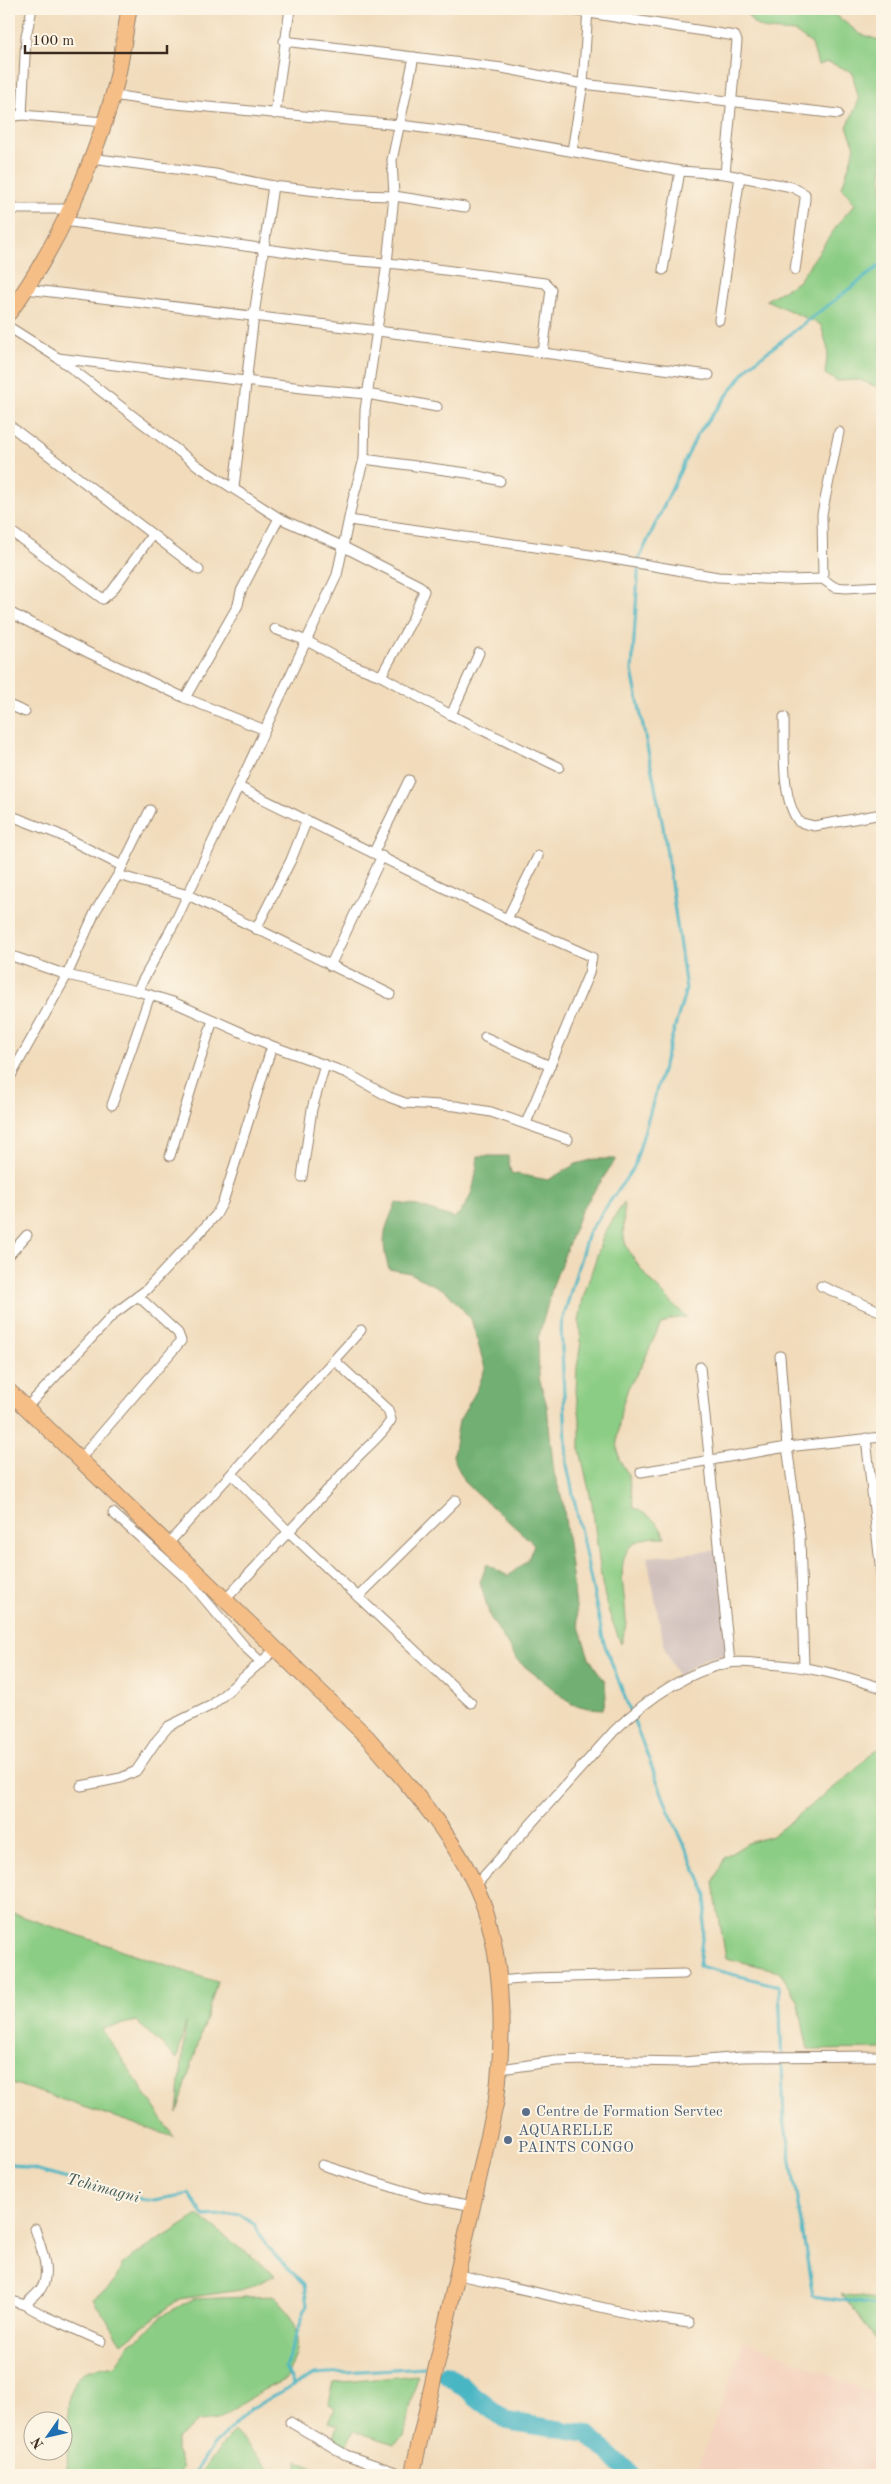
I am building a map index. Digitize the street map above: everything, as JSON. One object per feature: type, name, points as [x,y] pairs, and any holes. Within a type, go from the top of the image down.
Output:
[{"type":"highway","points":[[9,313],[26,289],[67,215],[90,158],[113,94],[129,9]]},
{"type":"highway","points":[[9,1391],[367,1737],[401,1776],[457,1853],[475,1886],[490,1928],[498,1981],[501,2069],[488,2144],[412,2475]]},
{"type":"street","points":[[22,115],[26,36],[32,9]]},
{"type":"street","points":[[276,114],[284,41],[290,9]]},
{"type":"street","points":[[564,9],[588,11],[736,36],[733,101],[725,174]]},
{"type":"street","points":[[572,151],[583,84],[588,11]]},
{"type":"street","points":[[284,41],[502,68],[583,84],[838,114]]},
{"type":"street","points":[[137,991],[188,895],[337,575],[342,546],[364,459],[367,394],[378,331],[394,196],[392,160],[414,57]]},
{"type":"street","points":[[113,94],[165,103],[400,125],[572,151],[680,171],[740,176],[792,187],[805,194],[795,270]]},
{"type":"street","points":[[9,117],[22,115],[104,122]]},
{"type":"street","points":[[90,158],[215,174],[273,186],[353,195],[394,196],[465,206]]},
{"type":"street","points":[[663,270],[680,171]]},
{"type":"street","points":[[719,320],[740,176]]},
{"type":"street","points":[[234,487],[248,382],[254,315],[273,186]]},
{"type":"street","points":[[9,209],[67,215],[346,260],[387,263],[548,284],[551,289],[551,303],[543,353]]},
{"type":"street","points":[[26,289],[254,315],[530,353],[543,353],[709,375]]},
{"type":"street","points":[[9,327],[58,358],[198,466],[234,487],[279,518],[342,546],[420,586],[424,591],[412,620],[381,676]]},
{"type":"street","points":[[58,358],[248,382],[367,394],[437,407]]},
{"type":"street","points":[[9,425],[199,570]]},
{"type":"street","points":[[823,579],[822,514],[839,432]]},
{"type":"street","points":[[364,459],[467,473],[500,481]]},
{"type":"street","points":[[185,698],[238,605],[241,591],[279,518]]},
{"type":"street","points":[[349,520],[590,555],[718,578],[823,579],[834,586],[846,588],[882,586]]},
{"type":"street","points":[[9,530],[103,599],[112,591],[152,535]]},
{"type":"street","points":[[9,612],[91,654],[185,698],[265,730]]},
{"type":"street","points":[[275,629],[307,641],[347,664],[381,676],[450,715],[559,767]]},
{"type":"street","points":[[450,715],[480,652]]},
{"type":"street","points":[[9,705],[25,712]]},
{"type":"street","points":[[784,718],[787,790],[790,806],[799,822],[814,826],[882,814]]},
{"type":"street","points":[[330,966],[410,780]]},
{"type":"street","points":[[239,786],[508,919],[592,957],[589,973],[526,1123]]},
{"type":"street","points":[[9,1079],[67,975],[96,910],[118,875],[150,810]]},
{"type":"street","points":[[9,815],[58,834],[122,866]]},
{"type":"street","points":[[256,929],[291,860],[307,820]]},
{"type":"street","points":[[508,919],[538,856]]},
{"type":"street","points":[[118,875],[188,895],[390,994]]},
{"type":"street","points":[[9,955],[67,975],[150,994],[272,1046],[347,1073],[388,1097],[405,1104],[491,1112],[568,1139]]},
{"type":"street","points":[[112,1105],[150,994]]},
{"type":"street","points":[[170,1156],[212,1020]]},
{"type":"street","points":[[485,1037],[550,1066]]},
{"type":"street","points":[[26,1408],[121,1307],[138,1296],[209,1222],[223,1202],[272,1046]]},
{"type":"street","points":[[302,1178],[312,1109],[325,1065]]},
{"type":"street","points":[[9,1255],[26,1235]]},
{"type":"street","points":[[821,1286],[882,1312]]},
{"type":"street","points":[[79,1460],[181,1341],[178,1333],[138,1296]]},
{"type":"street","points":[[167,1545],[361,1330]]},
{"type":"street","points":[[780,1356],[787,1446],[800,1537],[804,1666]]},
{"type":"street","points":[[225,1600],[290,1533],[363,1450],[387,1427],[390,1420],[388,1410],[334,1360]]},
{"type":"street","points":[[700,1367],[730,1663]]},
{"type":"street","points":[[641,1472],[787,1446],[882,1437]]},
{"type":"street","points":[[866,1438],[882,1582]]},
{"type":"street","points":[[232,1475],[358,1598],[471,1703]]},
{"type":"street","points":[[358,1598],[456,1500]]},
{"type":"street","points":[[113,1513],[191,1583],[244,1647],[262,1663]]},
{"type":"street","points":[[81,1786],[121,1778],[136,1771],[156,1740],[169,1726],[212,1705],[276,1649]]},
{"type":"street","points":[[475,1886],[614,1731],[633,1713],[686,1678],[730,1663],[804,1666],[882,1688]]},
{"type":"street","points":[[498,1981],[532,1978],[684,1974]]},
{"type":"street","points":[[501,2069],[556,2061],[583,2060],[683,2062],[742,2057],[882,2056]]},
{"type":"street","points":[[322,2165],[424,2196],[474,2206]]},
{"type":"street","points":[[26,2305],[42,2287],[44,2280],[44,2260],[35,2229]]},
{"type":"street","points":[[459,2275],[622,2312],[689,2323]]},
{"type":"street","points":[[9,2300],[26,2305],[45,2316],[101,2341]]},
{"type":"street","points":[[290,2422],[346,2455],[404,2475]]},
{"type":"shaded area","points":[[719,1550],[729,1653],[704,1659],[678,1676],[665,1650],[647,1557]]},
{"type":"shaded area","points":[[744,2340],[882,2397],[882,2475],[674,2475],[698,2469]]},
{"type":"green space","points":[[756,9],[796,14],[828,9],[860,34],[882,41],[882,389],[860,380],[837,381],[825,374],[828,350],[821,325],[766,300],[798,282],[841,220],[855,204],[842,187],[855,147],[847,127],[859,100],[852,72],[828,62],[818,65],[812,44],[795,32],[767,30],[754,24],[745,11]]},
{"type":"green space","points":[[478,1156],[508,1156],[511,1173],[548,1180],[576,1164],[595,1159],[616,1159],[581,1211],[553,1285],[538,1339],[539,1378],[547,1406],[554,1473],[563,1502],[578,1623],[589,1658],[605,1682],[606,1697],[603,1709],[572,1704],[518,1661],[490,1617],[480,1582],[487,1564],[508,1576],[528,1560],[534,1544],[464,1482],[453,1456],[459,1421],[478,1388],[485,1368],[471,1319],[446,1291],[410,1273],[389,1269],[386,1259],[384,1242],[386,1228],[396,1203],[418,1206],[454,1218],[466,1205],[470,1197]]},
{"type":"green space","points":[[624,1202],[624,1238],[633,1258],[650,1280],[687,1317],[671,1319],[660,1325],[642,1365],[628,1388],[621,1410],[617,1439],[619,1459],[628,1474],[634,1508],[653,1520],[660,1527],[665,1537],[646,1538],[634,1544],[626,1552],[622,1576],[626,1624],[621,1644],[608,1610],[602,1584],[592,1504],[580,1450],[580,1418],[576,1393],[577,1367],[581,1342],[579,1322],[583,1298],[604,1234]]},
{"type":"green space","points":[[882,1747],[882,2049],[808,2050],[798,2000],[779,1971],[726,1958],[713,1883],[725,1857],[748,1843],[772,1836],[851,1774],[873,1752]]},
{"type":"green space","points":[[9,1912],[217,1982],[177,2113],[186,2022],[177,2059],[136,2021],[102,2029],[174,2137],[9,2082]]},
{"type":"green space","points":[[198,2215],[275,2275],[247,2289],[179,2299],[122,2343],[93,2299],[114,2283],[123,2263]]},
{"type":"green space","points":[[841,2294],[882,2300],[882,2346]]},
{"type":"green space","points":[[275,2296],[292,2320],[297,2335],[296,2353],[286,2379],[263,2390],[218,2420],[199,2421],[176,2439],[176,2450],[183,2468],[177,2475],[64,2475],[67,2462],[72,2462],[72,2412],[68,2412],[68,2405],[72,2386],[77,2378],[85,2372],[115,2365],[130,2344],[145,2334],[161,2316],[193,2299]]},
{"type":"green space","points":[[417,2375],[404,2437],[395,2444],[354,2431],[345,2448],[333,2441],[338,2425],[329,2422],[335,2408],[328,2403],[333,2383]]},
{"type":"green space","points":[[234,2431],[275,2475],[200,2474]]},
{"type":"green space","points":[[298,2460],[323,2475],[298,2475]]},
{"type":"waterway","points":[[882,264],[750,365],[697,435],[639,559],[632,671],[663,826],[686,989],[634,1167],[588,1233],[561,1325],[567,1465],[604,1643],[668,1809],[707,1895],[699,1966],[779,1986],[784,2119],[813,2296],[882,2306]]},
{"type":"waterway","name":"Tchimagni","points":[[9,2163],[148,2201],[189,2194],[204,2216],[239,2214],[255,2225],[267,2247],[304,2284],[307,2304],[285,2368],[294,2385],[314,2374],[425,2367]]},
{"type":"waterway","name":"Tchimagni","points":[[446,2374],[507,2421],[588,2434],[631,2475]]},
{"type":"waterway","points":[[193,2475],[214,2445],[250,2409],[294,2385]]},
{"type":"place","name":"Centre de Formation Servtec","points":[[526,2112]]},
{"type":"place","name":"AQUARELLE PAINTS CONGO","points":[[508,2140]]}]
